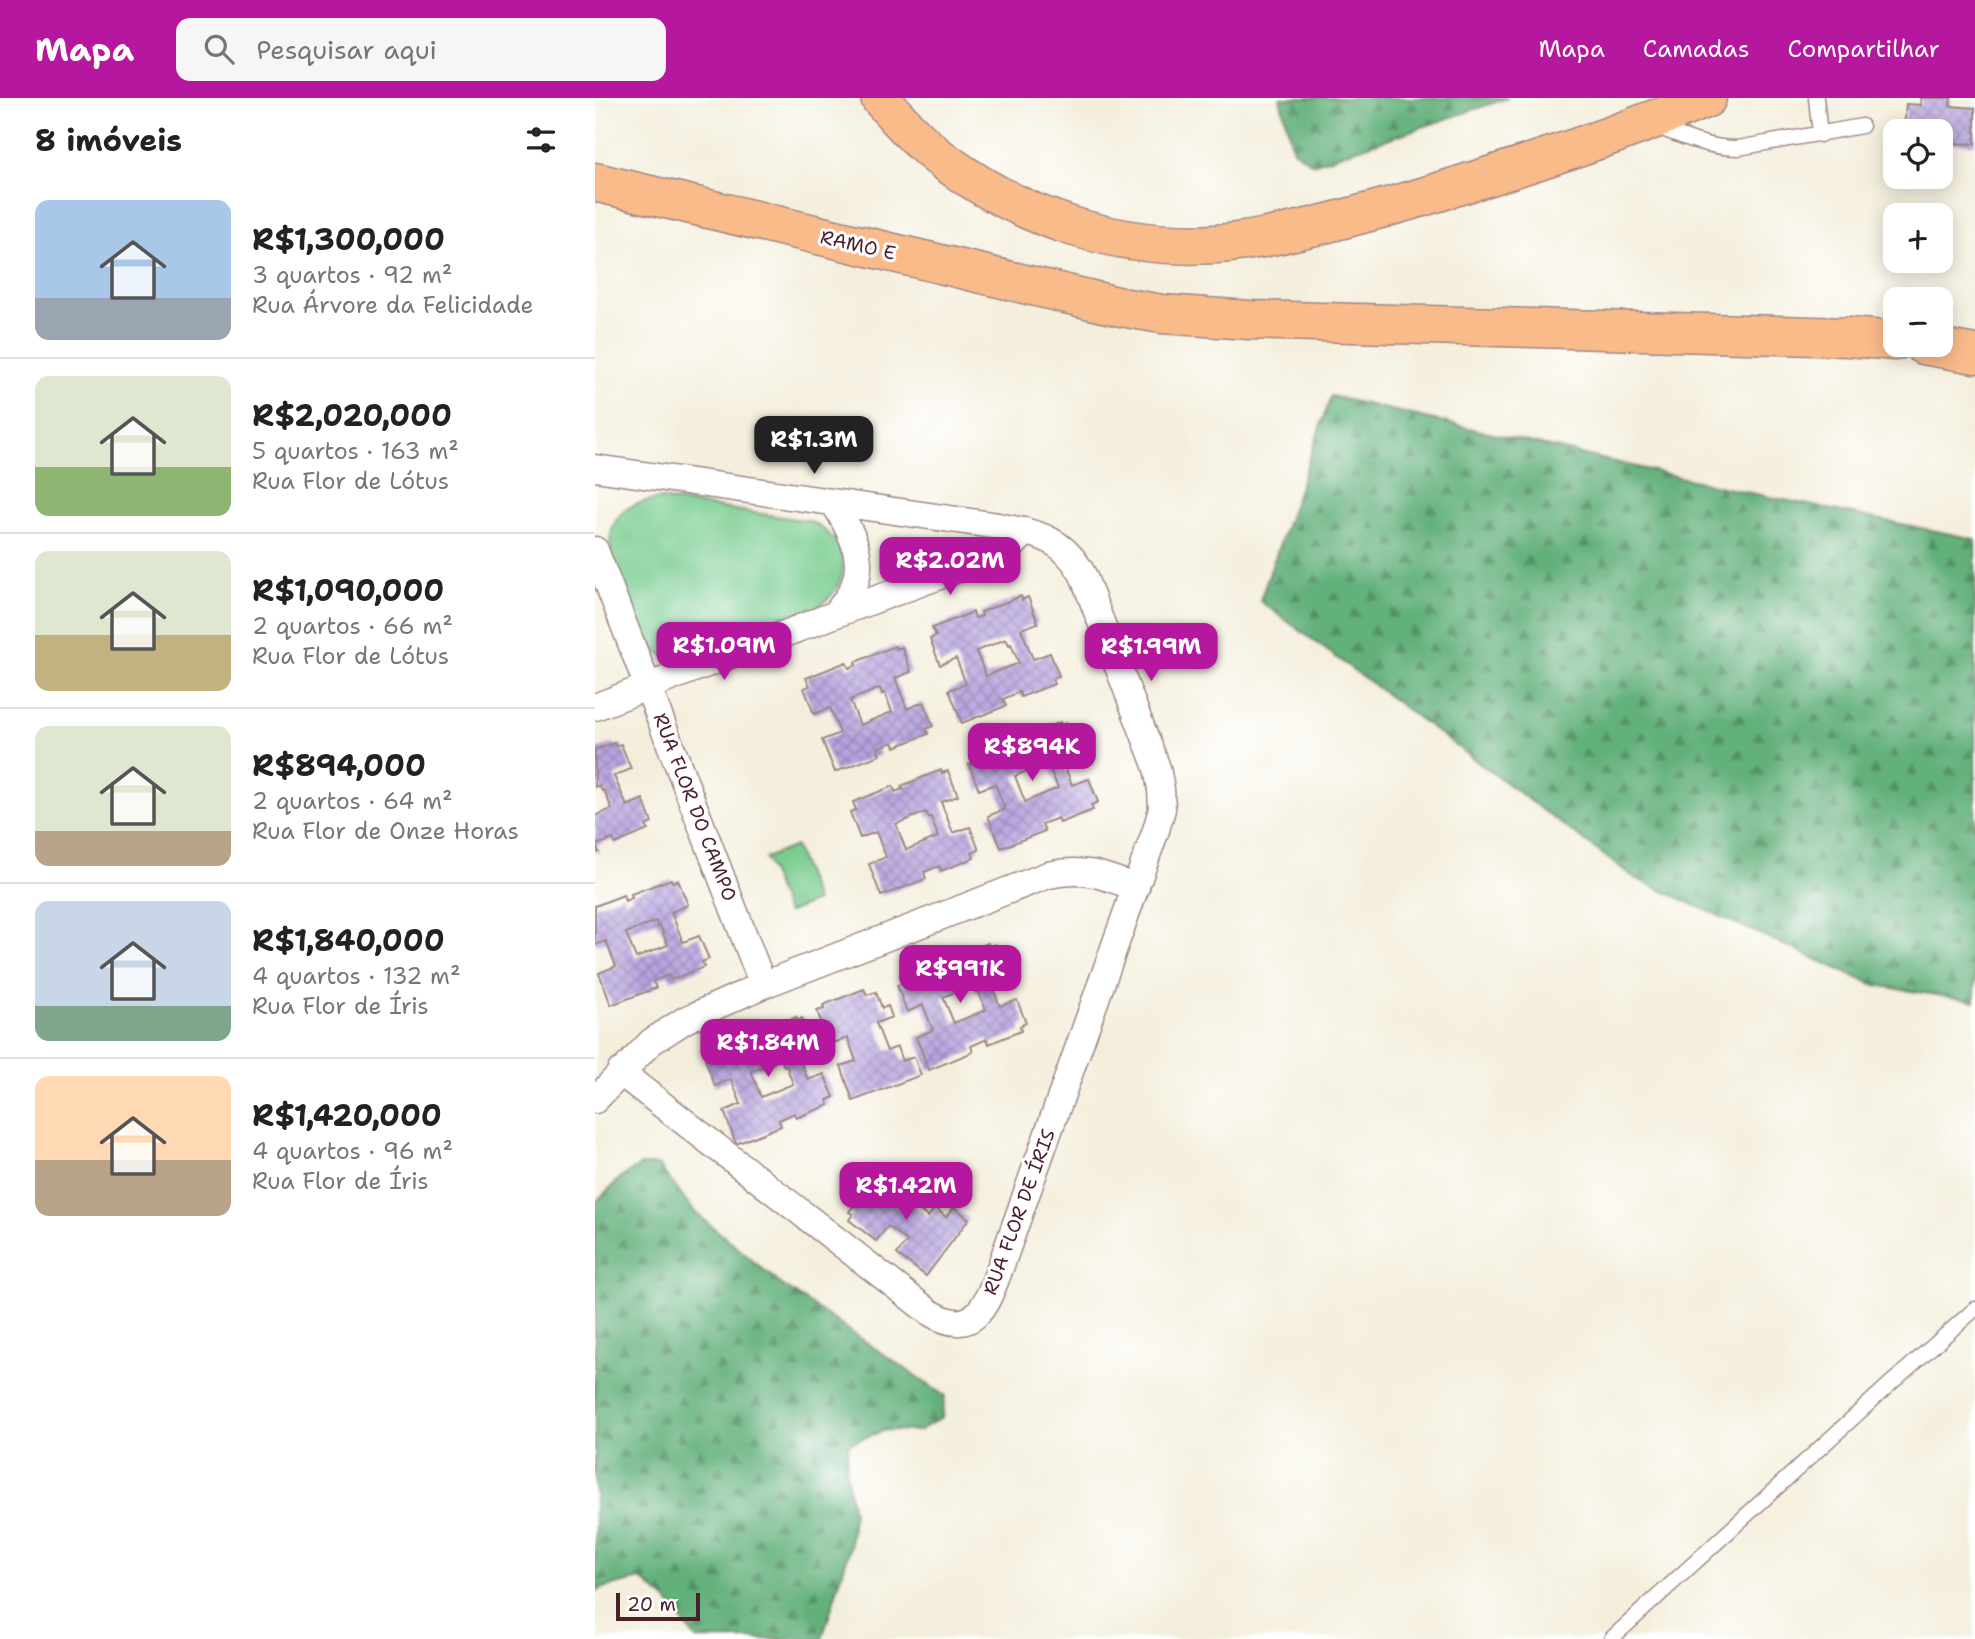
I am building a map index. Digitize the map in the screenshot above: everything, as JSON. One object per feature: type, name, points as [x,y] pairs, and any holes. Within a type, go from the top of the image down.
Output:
[{"type":"highway","points":[[880,98],[900,121],[942,160],[992,193],[1047,218],[1104,236],[1161,245],[1218,244],[1278,235],[1373,212],[1561,154],[1648,123],[1707,98]]},
{"type":"highway","name":"RAMO E","points":[[595,182],[1121,307],[1161,314],[1209,318],[1883,340]]},
{"type":"highway","points":[[1953,350],[1975,354]]},
{"type":"street","name":"RUA FLOR DE ÍRIS","points":[[595,468],[992,525],[1025,531],[1057,544],[1076,561],[1088,586],[1154,759],[1161,789],[1162,809],[1000,1268],[982,1308],[968,1320],[949,1322],[929,1312],[620,1072]]},
{"type":"street","points":[[834,503],[851,534],[858,560],[854,586],[836,614]]},
{"type":"street","points":[[595,707],[999,554],[1020,540],[1025,531]]},
{"type":"street","name":"RUA FLOR DO CAMPO","points":[[595,550],[763,985]]},
{"type":"street","points":[[595,1100],[651,1042],[685,1020],[763,985],[1048,875],[1068,871],[1095,873],[1136,888]]},
{"type":"lane","points":[[1816,98],[1820,135]]},
{"type":"lane","points":[[1648,123],[1696,142],[1721,148],[1738,148],[1862,126]]},
{"type":"lane","points":[[1611,1639],[1975,1309]]},
{"type":"green space","points":[[1280,98],[1508,98],[1313,164],[1293,150]]},
{"type":"green space","points":[[1331,396],[1731,489],[1975,539],[1975,1001],[1874,985],[1636,879],[1260,601]]},
{"type":"green space","points":[[661,499],[809,521],[823,529],[840,550],[843,561],[838,585],[830,597],[818,607],[688,658],[673,658],[659,653],[646,640],[633,614],[610,545],[614,524],[625,511],[641,503]]},
{"type":"green space","points":[[795,846],[816,901],[787,913],[765,858]]},
{"type":"green space","points":[[641,1165],[658,1165],[695,1212],[778,1282],[945,1396],[942,1417],[919,1431],[886,1430],[849,1443],[846,1471],[853,1513],[850,1548],[822,1639],[696,1639],[667,1601],[641,1579],[602,1588],[595,1593],[595,1203],[620,1178]]},
{"type":"building","points":[[1921,98],[1951,98],[1950,106],[1975,108],[1975,144],[1953,143],[1953,119],[1905,119],[1906,104],[1921,105]]},
{"type":"building","points":[[1021,596],[1022,600],[1028,597],[1038,623],[1021,629],[1033,659],[1050,653],[1059,676],[1052,679],[1054,684],[1021,697],[1019,692],[1003,699],[1006,706],[962,723],[949,690],[966,684],[956,658],[940,665],[930,639],[936,636],[932,628],[973,612],[975,618],[982,616],[981,612]],"holes":[[[1006,639],[1009,645],[1011,644],[1019,663],[986,676],[976,651]]]},
{"type":"building","points":[[895,646],[896,649],[902,647],[911,672],[895,678],[907,709],[923,702],[933,726],[926,729],[928,734],[895,747],[893,742],[877,748],[880,755],[835,772],[822,740],[840,733],[830,708],[814,714],[804,688],[810,686],[806,678],[846,662],[849,668],[856,665],[855,662]],"holes":[[[880,688],[882,694],[885,693],[892,712],[860,725],[850,700]]]},
{"type":"building","points":[[1060,722],[1061,725],[1067,723],[1077,748],[1060,754],[1072,785],[1089,779],[1098,802],[1091,805],[1093,810],[1060,823],[1058,818],[1042,824],[1045,831],[1001,848],[988,816],[1005,809],[995,784],[979,790],[969,764],[975,762],[972,754],[1012,738],[1014,744],[1021,741],[1020,738]],"holes":[[[1045,764],[1048,770],[1050,769],[1058,788],[1025,802],[1015,776]]]},
{"type":"building","points":[[614,743],[616,746],[621,744],[631,769],[614,776],[627,806],[643,799],[652,823],[646,826],[648,830],[615,844],[613,839],[596,845],[599,852],[595,853],[595,816],[612,809],[604,790],[602,791],[599,785],[595,787],[595,750]]},
{"type":"building","points":[[941,770],[942,773],[948,771],[958,796],[941,802],[953,833],[970,827],[979,850],[972,853],[974,858],[941,871],[939,866],[924,872],[926,879],[881,896],[869,864],[886,857],[876,832],[860,838],[850,812],[856,810],[853,802],[893,786],[895,792],[903,789],[901,786]],"holes":[[[926,812],[929,818],[931,817],[938,837],[906,850],[896,824]]]},
{"type":"building","points":[[671,879],[672,882],[678,880],[688,905],[671,912],[683,942],[699,936],[709,959],[702,962],[704,967],[671,980],[669,975],[653,981],[656,988],[611,1005],[599,973],[616,966],[606,941],[595,945],[595,906],[623,895],[625,901],[632,898],[631,894]],"holes":[[[656,921],[658,927],[660,926],[668,945],[636,958],[626,933]]]},
{"type":"building","points":[[988,943],[989,947],[995,944],[1005,969],[988,976],[1000,1006],[1017,1000],[1026,1023],[1020,1026],[1021,1031],[989,1044],[987,1039],[971,1046],[973,1052],[929,1070],[916,1037],[933,1030],[923,1005],[907,1012],[897,985],[903,983],[900,975],[940,960],[942,965],[950,962],[948,959]],"holes":[[[973,985],[976,992],[978,991],[986,1010],[954,1023],[943,997]]]},
{"type":"building","points":[[864,989],[867,995],[876,992],[882,1008],[888,1006],[892,1017],[876,1023],[887,1051],[897,1047],[902,1061],[914,1057],[921,1075],[853,1101],[841,1066],[856,1061],[848,1038],[830,1044],[817,1011],[824,1009],[823,1005]]},
{"type":"building","points":[[796,1017],[797,1021],[802,1018],[813,1044],[796,1050],[808,1080],[824,1074],[834,1097],[827,1100],[829,1105],[796,1118],[794,1113],[779,1120],[781,1126],[736,1144],[724,1111],[741,1104],[731,1079],[715,1086],[705,1059],[711,1057],[708,1049],[748,1034],[750,1039],[757,1036],[756,1033]],"holes":[[[781,1059],[784,1066],[786,1065],[793,1084],[761,1097],[751,1071]]]},
{"type":"building","points":[[887,1172],[901,1183],[905,1177],[915,1184],[904,1198],[928,1217],[935,1208],[946,1217],[954,1207],[969,1219],[926,1276],[897,1254],[907,1241],[888,1226],[876,1241],[849,1220],[853,1214],[849,1212],[876,1176],[881,1180]]}]
